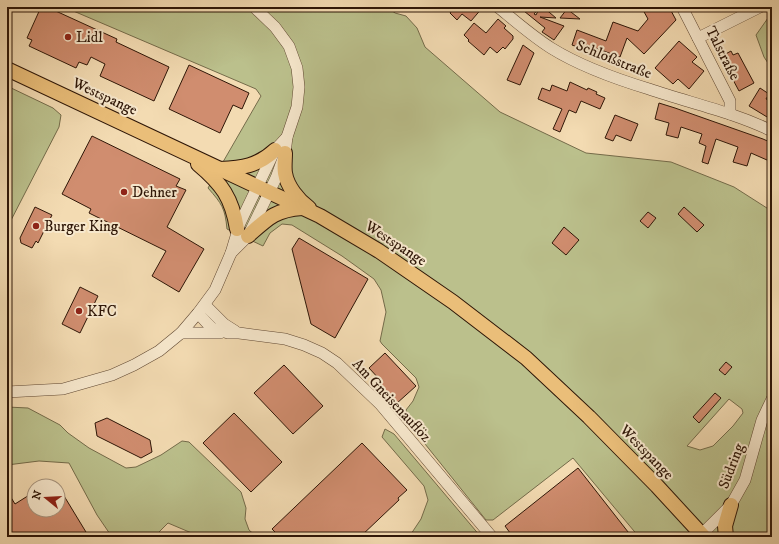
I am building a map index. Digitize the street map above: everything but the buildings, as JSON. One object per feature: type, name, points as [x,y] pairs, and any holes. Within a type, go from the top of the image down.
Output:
[{"type":"main road","name":"Westspange","points":[[7,68],[186,154],[320,216],[374,248],[453,302],[526,358],[589,417],[657,486],[703,536]]},
{"type":"main road","points":[[220,169],[243,168],[280,152],[285,174],[293,190],[304,204],[320,216]]},
{"type":"main road","points":[[186,154],[210,174],[223,189],[230,201],[242,232],[271,215],[290,209],[302,208]]},
{"type":"main road","points":[[726,537],[725,526],[731,505]]},
{"type":"street","points":[[7,392],[63,389],[112,375],[134,365],[159,351],[181,333],[202,309],[215,290],[231,253],[263,190],[287,137],[297,107],[299,87],[296,68],[289,46],[275,27],[254,7]]},
{"type":"street","name":"Schloßstraße","points":[[498,7],[524,29],[551,48],[592,68],[647,89],[752,121],[772,131]]},
{"type":"street","name":"Talstraße","points":[[682,7],[730,101],[730,114]]},
{"type":"street","points":[[698,38],[760,7]]},
{"type":"street","name":"Am Gneisenauflöz","points":[[202,309],[224,324],[233,333]]},
{"type":"street","name":"Am Gneisenauflöz","points":[[181,333],[233,333],[285,339],[322,353],[337,363],[380,404],[492,537]]},
{"type":"street","name":"Südring","points":[[703,536],[731,505],[745,480],[762,420],[772,399]]},
{"type":"green space","points":[[64,7],[387,7],[395,13],[406,16],[417,28],[425,47],[500,112],[586,153],[671,162],[734,187],[770,210],[772,212],[772,537],[639,537],[573,458],[493,520],[486,520],[409,424],[406,410],[413,401],[419,387],[416,378],[380,341],[386,312],[381,290],[374,279],[342,256],[292,225],[282,224],[270,233],[263,246],[227,229],[224,211],[217,198],[208,188],[261,96],[256,89]],"holes":[[[729,399],[742,409],[743,413],[733,426],[713,446],[700,450],[687,446]]]},
{"type":"green space","points":[[772,17],[772,69],[764,57],[756,35],[768,18]]},
{"type":"green space","points":[[7,86],[53,108],[61,115],[59,127],[7,228]]},
{"type":"green space","points":[[7,407],[28,408],[60,425],[68,433],[89,448],[126,468],[136,467],[161,455],[182,441],[189,442],[241,492],[246,508],[245,519],[249,530],[257,537],[201,537],[168,523],[154,537],[112,537],[97,515],[69,463],[39,461],[7,465]]},
{"type":"green space","points":[[385,429],[394,434],[481,537],[409,537],[421,519],[428,500],[424,486],[382,437]]},
{"type":"place","name":"Lidl","points":[[68,37]]},
{"type":"place","name":"Dehner","points":[[124,192]]},
{"type":"place","name":"Burger King","points":[[36,226]]},
{"type":"place","name":"KFC","points":[[79,311]]}]
